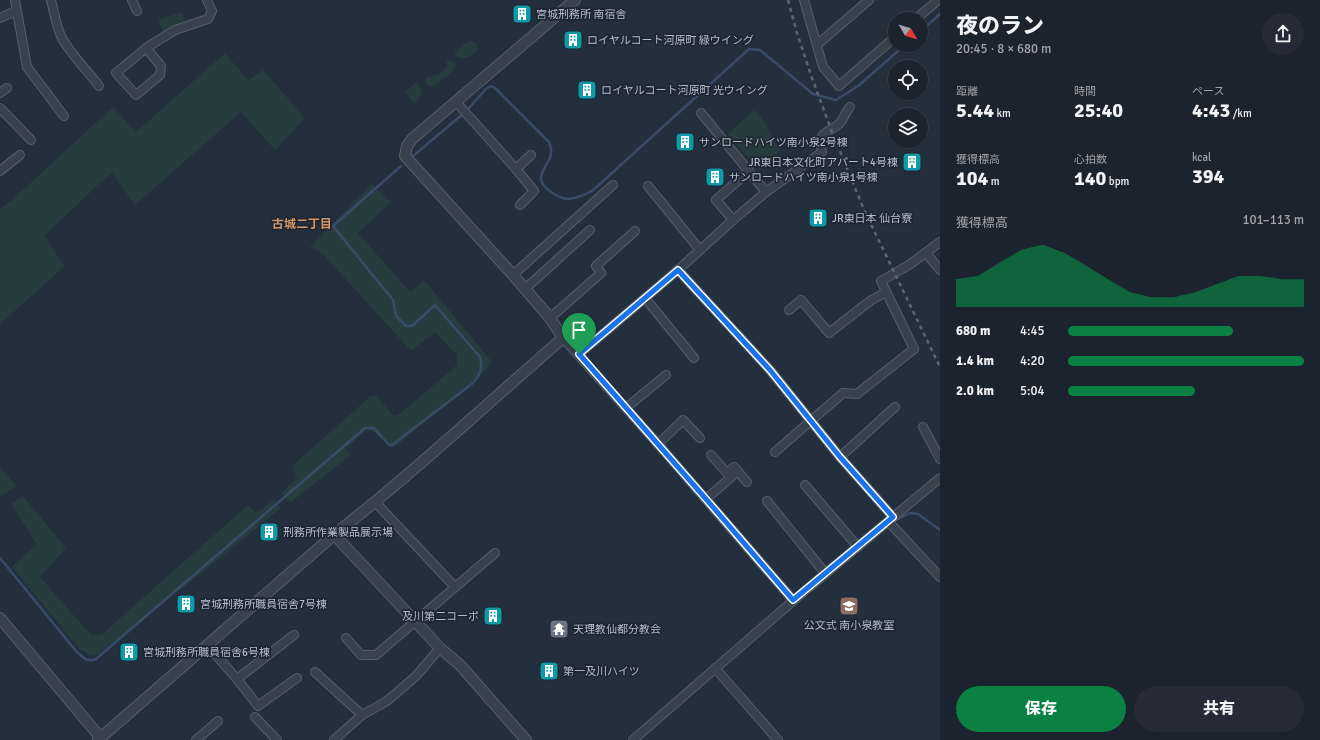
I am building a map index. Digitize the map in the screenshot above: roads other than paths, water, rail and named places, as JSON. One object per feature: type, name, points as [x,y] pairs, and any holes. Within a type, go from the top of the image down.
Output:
[{"type":"street","points":[[15,0],[27,67],[64,116]]},
{"type":"street","points":[[51,0],[57,25],[62,37],[68,47],[99,86]]},
{"type":"street","points":[[132,0],[137,11]]},
{"type":"street","points":[[146,48],[161,66],[160,74],[136,95],[116,73],[146,48],[176,30],[208,19],[212,11],[207,0]]},
{"type":"street","points":[[575,0],[412,139],[407,146],[405,156],[513,275],[550,318],[563,338],[579,354],[793,600]]},
{"type":"street","points":[[804,0],[824,67],[839,86],[888,43]]},
{"type":"street","points":[[818,44],[869,0]]},
{"type":"street","points":[[924,12],[938,0]]},
{"type":"street","points":[[0,18],[16,11]]},
{"type":"street","points":[[0,93],[7,88]]},
{"type":"street","points":[[456,102],[534,191],[520,204]]},
{"type":"street","points":[[579,354],[678,270],[766,192],[822,152],[819,143],[823,135],[841,122],[850,107]]},
{"type":"street","points":[[0,108],[31,140]]},
{"type":"street","points":[[701,113],[766,192]]},
{"type":"street","points":[[0,171],[20,155]]},
{"type":"street","points":[[516,169],[531,155]]},
{"type":"street","points":[[733,220],[716,200],[749,171]]},
{"type":"street","points":[[513,275],[613,185]]},
{"type":"street","points":[[648,186],[700,250]]},
{"type":"street","points":[[525,289],[590,230]]},
{"type":"street","points":[[550,318],[601,273],[596,266],[635,231]]},
{"type":"street","points":[[775,452],[842,393],[857,394],[914,349],[881,281],[909,265],[940,242]]},
{"type":"street","points":[[926,253],[940,270]]},
{"type":"street","points":[[678,270],[770,370],[810,422],[940,577]]},
{"type":"street","points":[[789,310],[802,300],[829,333],[870,301],[886,292]]},
{"type":"street","points":[[645,298],[694,358]]},
{"type":"street","points":[[0,618],[101,739],[335,534],[464,427],[563,338]]},
{"type":"street","points":[[626,408],[666,374]]},
{"type":"street","points":[[840,457],[895,407]]},
{"type":"street","points":[[658,444],[683,420],[700,438]]},
{"type":"street","points":[[923,427],[940,459]]},
{"type":"street","points":[[711,455],[727,473],[734,467],[747,482]]},
{"type":"street","points":[[706,499],[738,471]]},
{"type":"street","points":[[633,740],[793,600],[940,478]]},
{"type":"street","points":[[805,485],[858,546]]},
{"type":"street","points":[[766,501],[825,573]]},
{"type":"street","points":[[375,502],[455,587]]},
{"type":"street","points":[[335,534],[440,648],[460,665],[526,740]]},
{"type":"street","points":[[346,638],[362,655],[376,654],[495,554]]},
{"type":"street","points":[[237,679],[294,635]]},
{"type":"street","points":[[208,646],[258,706],[297,678]]},
{"type":"street","points":[[334,740],[362,715],[387,701],[416,676],[440,648]]},
{"type":"street","points":[[715,668],[720,672],[750,710],[778,740]]},
{"type":"street","points":[[315,672],[362,715]]},
{"type":"street","points":[[255,717],[277,740]]},
{"type":"street","points":[[196,740],[218,721]]},
{"type":"waterway","points":[[928,25],[940,14]]},
{"type":"waterway","points":[[468,109],[486,89],[491,86],[495,88],[549,142],[551,152],[542,172],[541,181],[543,185],[555,195],[571,199],[592,191],[749,49],[760,50],[813,94],[836,100],[858,86],[897,52]]},
{"type":"waterway","points":[[413,156],[463,114]]},
{"type":"waterway","points":[[0,558],[76,651],[87,660],[96,659],[365,428],[374,428],[388,444],[392,445],[473,383],[480,371],[480,357],[435,305],[412,326],[406,326],[396,316],[393,300],[333,226],[401,166]]},
{"type":"waterway","points":[[896,520],[910,513],[918,514],[940,530]]},
{"type":"railway","points":[[788,0],[812,78],[832,132],[865,212],[940,367]]},
{"type":"place","name":"宮城刑務所 南宿舎","points":[[522,14]]},
{"type":"place","name":"ロイヤルコート河原町 緑ウイング","points":[[573,40]]},
{"type":"place","name":"ロイヤルコート河原町 光ウイング","points":[[587,90]]},
{"type":"place","name":"サンロードハイツ南小泉2号棟","points":[[685,142]]},
{"type":"place","name":"JR東日本文化町アパート4号棟","points":[[912,162]]},
{"type":"place","name":"サンロードハイツ南小泉1号棟","points":[[715,177]]},
{"type":"place","name":"JR東日本 仙台寮","points":[[818,218]]},
{"type":"place","name":"刑務所作業製品展示場","points":[[269,532]]},
{"type":"place","name":"宮城刑務所職員宿舎7号棟","points":[[186,604]]},
{"type":"place","name":"公文式 南小泉教室","points":[[849,606]]},
{"type":"place","name":"及川第二コーポ","points":[[493,616]]},
{"type":"place","name":"天理教仙都分教会","points":[[559,629]]},
{"type":"place","name":"宮城刑務所職員宿舎6号棟","points":[[129,652]]},
{"type":"place","name":"第一及川ハイツ","points":[[549,671]]},
{"type":"district","name":"古城二丁目","points":[[302,224]]}]
